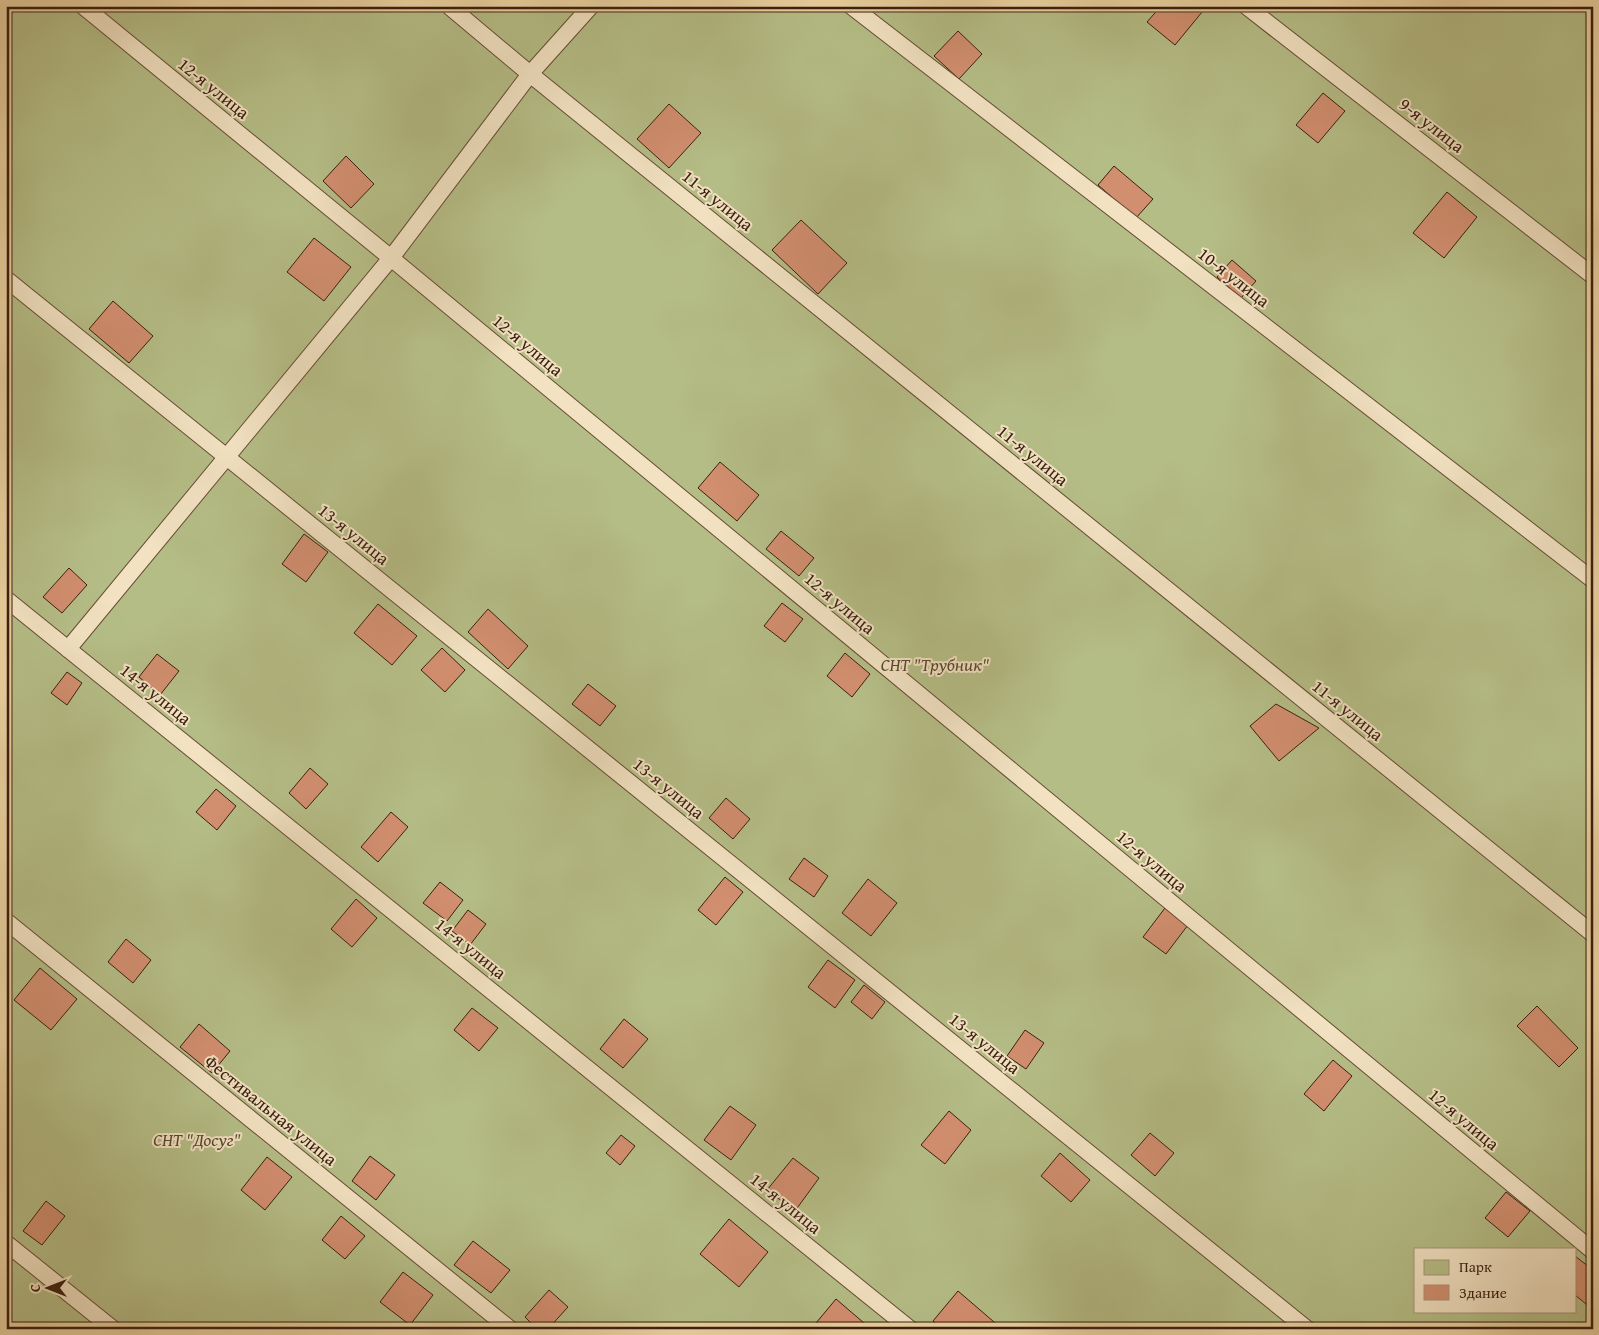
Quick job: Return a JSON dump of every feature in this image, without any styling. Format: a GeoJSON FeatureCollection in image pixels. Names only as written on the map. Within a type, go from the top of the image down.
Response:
{"type":"FeatureCollection","features":[{"type":"Feature","properties":{"kind":"lane","name":"12-я улица"},"geometry":{"type":"LineString","coordinates":[[83,6],[391,258],[1593,1251]]}},
{"type":"Feature","properties":{"kind":"lane","name":"11-я улица"},"geometry":{"type":"LineString","coordinates":[[449,6],[530,74],[1593,934]]}},
{"type":"Feature","properties":{"kind":"lane"},"geometry":{"type":"LineString","coordinates":[[68,648],[391,258],[530,74],[591,6]]}},
{"type":"Feature","properties":{"kind":"lane","name":"10-я улица"},"geometry":{"type":"LineString","coordinates":[[851,6],[1593,580]]}},
{"type":"Feature","properties":{"kind":"lane","name":"9-я улица"},"geometry":{"type":"LineString","coordinates":[[1246,6],[1593,276]]}},
{"type":"Feature","properties":{"kind":"lane","name":"13-я улица"},"geometry":{"type":"LineString","coordinates":[[6,279],[1307,1329]]}},
{"type":"Feature","properties":{"kind":"lane","name":"14-я улица"},"geometry":{"type":"LineString","coordinates":[[6,600],[68,648],[910,1329]]}},
{"type":"Feature","properties":{"kind":"lane","name":"Фестивальная улица"},"geometry":{"type":"LineString","coordinates":[[6,921],[510,1329]]}},
{"type":"Feature","properties":{"kind":"lane"},"geometry":{"type":"LineString","coordinates":[[6,1243],[113,1329]]}},
{"type":"Feature","properties":{"kind":"green space","name":"СНТ \"Трубник\""},"geometry":{"type":"Polygon","coordinates":[[[6,6],[1593,6],[1593,1329],[6,1329],[6,6]]]}},
{"type":"Feature","properties":{"kind":"building"},"geometry":{"type":"Polygon","coordinates":[[[1161,6],[1207,6],[1175,45],[1147,22],[1161,6]]]}},
{"type":"Feature","properties":{"kind":"building"},"geometry":{"type":"Polygon","coordinates":[[[958,31],[982,54],[959,79],[934,56],[958,31]]]}},
{"type":"Feature","properties":{"kind":"building"},"geometry":{"type":"Polygon","coordinates":[[[1323,93],[1345,111],[1318,143],[1296,125],[1323,93]]]}},
{"type":"Feature","properties":{"kind":"building"},"geometry":{"type":"Polygon","coordinates":[[[669,104],[701,133],[669,168],[637,139],[669,104]]]}},
{"type":"Feature","properties":{"kind":"building"},"geometry":{"type":"Polygon","coordinates":[[[346,156],[374,184],[351,208],[323,181],[346,156]]]}},
{"type":"Feature","properties":{"kind":"building"},"geometry":{"type":"Polygon","coordinates":[[[1114,166],[1153,199],[1136,218],[1098,185],[1114,166]]]}},
{"type":"Feature","properties":{"kind":"building"},"geometry":{"type":"Polygon","coordinates":[[[1447,192],[1477,217],[1444,258],[1413,233],[1447,192]]]}},
{"type":"Feature","properties":{"kind":"building"},"geometry":{"type":"Polygon","coordinates":[[[801,220],[847,263],[818,294],[772,250],[801,220]]]}},
{"type":"Feature","properties":{"kind":"building"},"geometry":{"type":"Polygon","coordinates":[[[314,238],[351,267],[324,301],[287,272],[314,238]]]}},
{"type":"Feature","properties":{"kind":"building"},"geometry":{"type":"Polygon","coordinates":[[[1232,260],[1256,281],[1241,298],[1217,277],[1232,260]]]}},
{"type":"Feature","properties":{"kind":"building"},"geometry":{"type":"Polygon","coordinates":[[[113,301],[153,336],[129,363],[89,329],[113,301]]]}},
{"type":"Feature","properties":{"kind":"building"},"geometry":{"type":"Polygon","coordinates":[[[720,462],[759,495],[737,521],[698,488],[720,462]]]}},
{"type":"Feature","properties":{"kind":"building"},"geometry":{"type":"Polygon","coordinates":[[[781,531],[814,558],[799,576],[766,549],[781,531]]]}},
{"type":"Feature","properties":{"kind":"building"},"geometry":{"type":"Polygon","coordinates":[[[304,534],[328,552],[306,582],[282,564],[304,534]]]}},
{"type":"Feature","properties":{"kind":"building"},"geometry":{"type":"Polygon","coordinates":[[[69,568],[87,585],[62,613],[43,597],[69,568]]]}},
{"type":"Feature","properties":{"kind":"building"},"geometry":{"type":"Polygon","coordinates":[[[782,603],[803,619],[785,642],[764,626],[782,603]]]}},
{"type":"Feature","properties":{"kind":"building"},"geometry":{"type":"Polygon","coordinates":[[[378,604],[417,636],[392,665],[354,633],[378,604]]]}},
{"type":"Feature","properties":{"kind":"building"},"geometry":{"type":"Polygon","coordinates":[[[488,609],[528,646],[508,669],[468,632],[488,609]]]}},
{"type":"Feature","properties":{"kind":"building"},"geometry":{"type":"Polygon","coordinates":[[[442,648],[465,670],[445,692],[421,670],[442,648]]]}},
{"type":"Feature","properties":{"kind":"building"},"geometry":{"type":"Polygon","coordinates":[[[845,653],[870,674],[852,697],[827,676],[845,653]]]}},
{"type":"Feature","properties":{"kind":"building"},"geometry":{"type":"Polygon","coordinates":[[[157,654],[179,671],[160,695],[139,677],[157,654]]]}},
{"type":"Feature","properties":{"kind":"building"},"geometry":{"type":"Polygon","coordinates":[[[67,672],[82,683],[67,705],[51,693],[67,672]]]}},
{"type":"Feature","properties":{"kind":"building"},"geometry":{"type":"Polygon","coordinates":[[[588,684],[616,706],[600,726],[572,704],[588,684]]]}},
{"type":"Feature","properties":{"kind":"building"},"geometry":{"type":"Polygon","coordinates":[[[1276,704],[1319,728],[1279,761],[1250,726],[1276,704]]]}},
{"type":"Feature","properties":{"kind":"building"},"geometry":{"type":"Polygon","coordinates":[[[310,768],[328,784],[306,809],[289,793],[310,768]]]}},
{"type":"Feature","properties":{"kind":"building"},"geometry":{"type":"Polygon","coordinates":[[[216,789],[236,806],[217,830],[196,812],[216,789]]]}},
{"type":"Feature","properties":{"kind":"building"},"geometry":{"type":"Polygon","coordinates":[[[726,798],[750,819],[733,839],[709,818],[726,798]]]}},
{"type":"Feature","properties":{"kind":"building"},"geometry":{"type":"Polygon","coordinates":[[[391,812],[408,827],[378,862],[361,847],[391,812]]]}},
{"type":"Feature","properties":{"kind":"building"},"geometry":{"type":"Polygon","coordinates":[[[804,858],[828,876],[814,897],[789,879],[804,858]]]}},
{"type":"Feature","properties":{"kind":"building"},"geometry":{"type":"Polygon","coordinates":[[[725,877],[743,892],[716,925],[698,910],[725,877]]]}},
{"type":"Feature","properties":{"kind":"building"},"geometry":{"type":"Polygon","coordinates":[[[868,879],[897,903],[871,936],[842,913],[868,879]]]}},
{"type":"Feature","properties":{"kind":"building"},"geometry":{"type":"Polygon","coordinates":[[[440,882],[463,900],[447,921],[423,903],[440,882]]]}},
{"type":"Feature","properties":{"kind":"building"},"geometry":{"type":"Polygon","coordinates":[[[356,899],[377,918],[352,947],[331,929],[356,899]]]}},
{"type":"Feature","properties":{"kind":"building"},"geometry":{"type":"Polygon","coordinates":[[[1165,908],[1188,925],[1166,954],[1143,937],[1165,908]]]}},
{"type":"Feature","properties":{"kind":"building"},"geometry":{"type":"Polygon","coordinates":[[[468,910],[486,924],[470,945],[452,931],[468,910]]]}},
{"type":"Feature","properties":{"kind":"building"},"geometry":{"type":"Polygon","coordinates":[[[126,939],[151,960],[133,983],[108,962],[126,939]]]}},
{"type":"Feature","properties":{"kind":"building"},"geometry":{"type":"Polygon","coordinates":[[[828,960],[855,980],[835,1008],[808,987],[828,960]]]}},
{"type":"Feature","properties":{"kind":"building"},"geometry":{"type":"Polygon","coordinates":[[[40,968],[77,999],[51,1030],[14,1000],[40,968]]]}},
{"type":"Feature","properties":{"kind":"building"},"geometry":{"type":"Polygon","coordinates":[[[864,985],[885,1002],[872,1019],[851,1002],[864,985]]]}},
{"type":"Feature","properties":{"kind":"building"},"geometry":{"type":"Polygon","coordinates":[[[1537,1006],[1578,1048],[1559,1067],[1517,1026],[1537,1006]]]}},
{"type":"Feature","properties":{"kind":"building"},"geometry":{"type":"Polygon","coordinates":[[[472,1008],[498,1028],[479,1051],[454,1030],[472,1008]]]}},
{"type":"Feature","properties":{"kind":"building"},"geometry":{"type":"Polygon","coordinates":[[[624,1019],[648,1039],[623,1068],[600,1049],[624,1019]]]}},
{"type":"Feature","properties":{"kind":"building"},"geometry":{"type":"Polygon","coordinates":[[[199,1024],[230,1051],[212,1073],[180,1047],[199,1024]]]}},
{"type":"Feature","properties":{"kind":"building"},"geometry":{"type":"Polygon","coordinates":[[[1025,1030],[1044,1043],[1026,1069],[1007,1056],[1025,1030]]]}},
{"type":"Feature","properties":{"kind":"building"},"geometry":{"type":"Polygon","coordinates":[[[1333,1060],[1352,1076],[1324,1111],[1304,1094],[1333,1060]]]}},
{"type":"Feature","properties":{"kind":"building"},"geometry":{"type":"Polygon","coordinates":[[[730,1106],[756,1125],[731,1160],[704,1140],[730,1106]]]}},
{"type":"Feature","properties":{"kind":"building"},"geometry":{"type":"Polygon","coordinates":[[[949,1111],[971,1130],[945,1164],[921,1145],[949,1111]]]}},
{"type":"Feature","properties":{"kind":"building"},"geometry":{"type":"Polygon","coordinates":[[[1150,1133],[1174,1153],[1155,1176],[1131,1155],[1150,1133]]]}},
{"type":"Feature","properties":{"kind":"building"},"geometry":{"type":"Polygon","coordinates":[[[621,1135],[635,1146],[620,1165],[606,1153],[621,1135]]]}},
{"type":"Feature","properties":{"kind":"building"},"geometry":{"type":"Polygon","coordinates":[[[1060,1153],[1090,1180],[1071,1202],[1041,1176],[1060,1153]]]}},
{"type":"Feature","properties":{"kind":"building"},"geometry":{"type":"Polygon","coordinates":[[[370,1156],[395,1175],[376,1200],[352,1181],[370,1156]]]}},
{"type":"Feature","properties":{"kind":"building"},"geometry":{"type":"Polygon","coordinates":[[[267,1157],[292,1177],[265,1210],[241,1190],[267,1157]]]}},
{"type":"Feature","properties":{"kind":"building"},"geometry":{"type":"Polygon","coordinates":[[[793,1158],[819,1178],[795,1211],[767,1190],[793,1158]]]}},
{"type":"Feature","properties":{"kind":"building"},"geometry":{"type":"Polygon","coordinates":[[[1506,1192],[1530,1211],[1508,1237],[1485,1218],[1506,1192]]]}},
{"type":"Feature","properties":{"kind":"building"},"geometry":{"type":"Polygon","coordinates":[[[46,1201],[65,1216],[42,1245],[23,1231],[46,1201]]]}},
{"type":"Feature","properties":{"kind":"building"},"geometry":{"type":"Polygon","coordinates":[[[341,1216],[365,1236],[345,1259],[322,1240],[341,1216]]]}},
{"type":"Feature","properties":{"kind":"building"},"geometry":{"type":"Polygon","coordinates":[[[729,1219],[768,1252],[739,1287],[700,1254],[729,1219]]]}},
{"type":"Feature","properties":{"kind":"building"},"geometry":{"type":"Polygon","coordinates":[[[473,1241],[510,1270],[491,1293],[454,1265],[473,1241]]]}},
{"type":"Feature","properties":{"kind":"building"},"geometry":{"type":"Polygon","coordinates":[[[1576,1257],[1593,1270],[1593,1305],[1591,1308],[1576,1296],[1576,1257]]]}},
{"type":"Feature","properties":{"kind":"building"},"geometry":{"type":"Polygon","coordinates":[[[403,1272],[433,1295],[410,1325],[380,1302],[403,1272]]]}},
{"type":"Feature","properties":{"kind":"building"},"geometry":{"type":"Polygon","coordinates":[[[549,1290],[568,1307],[548,1329],[537,1329],[525,1317],[549,1290]]]}},
{"type":"Feature","properties":{"kind":"building"},"geometry":{"type":"Polygon","coordinates":[[[958,1291],[1001,1328],[941,1329],[933,1321],[958,1291]]]}},
{"type":"Feature","properties":{"kind":"building"},"geometry":{"type":"Polygon","coordinates":[[[836,1299],[871,1329],[811,1329],[836,1299]]]}},
{"type":"Feature","properties":{"kind":"park label","name":"СНТ \"Досуг\""},"geometry":{"type":"Point","coordinates":[197,1139]}}]}
